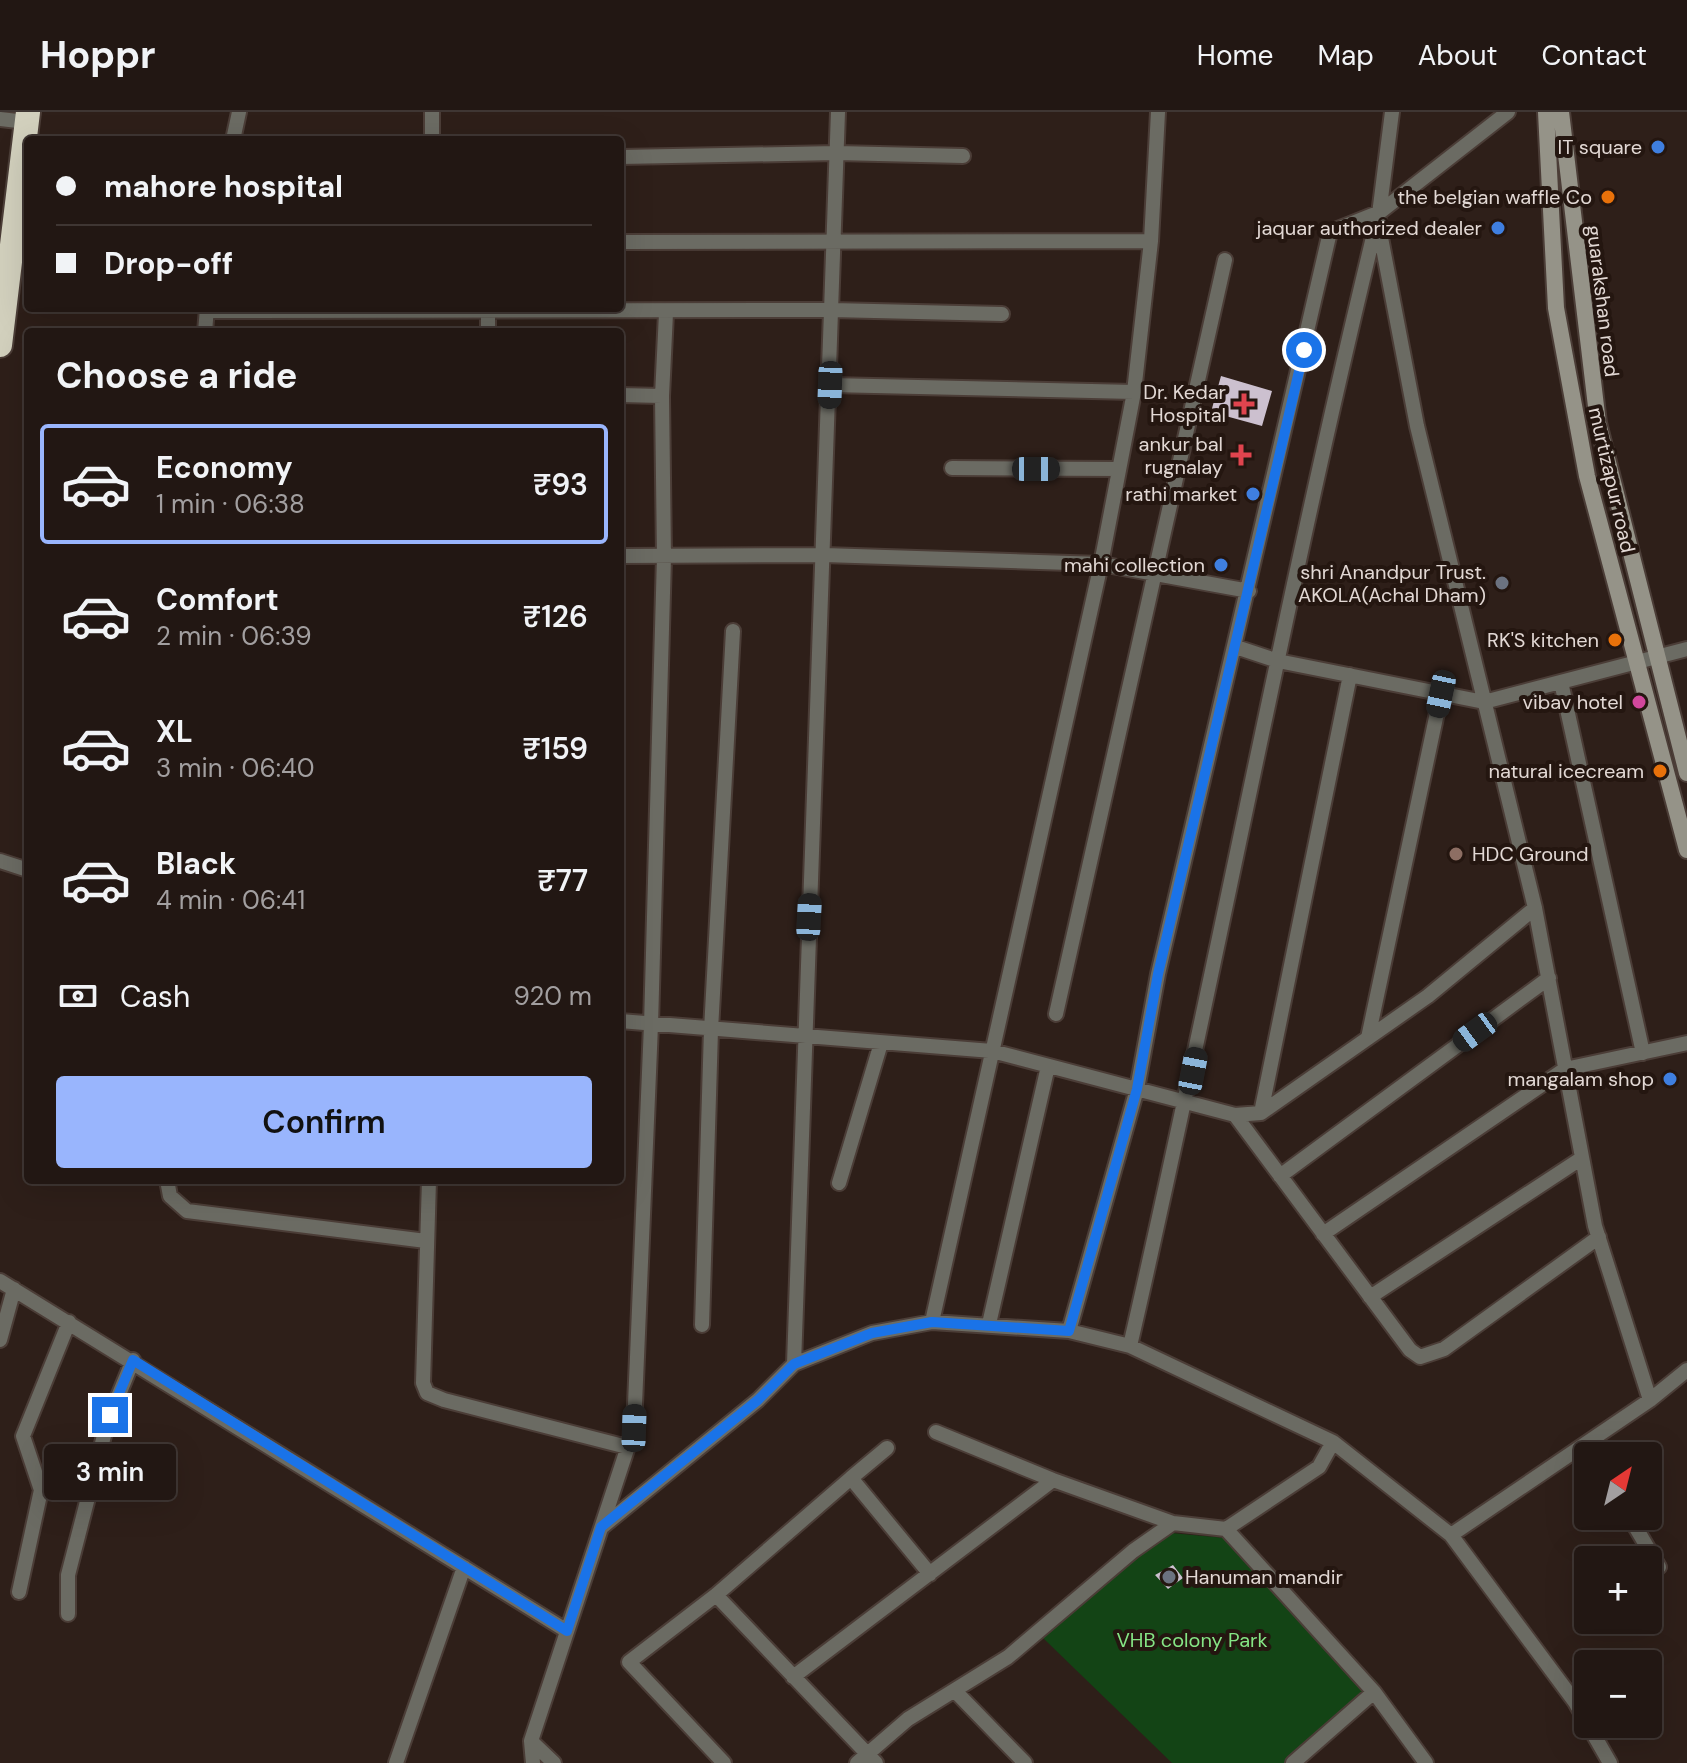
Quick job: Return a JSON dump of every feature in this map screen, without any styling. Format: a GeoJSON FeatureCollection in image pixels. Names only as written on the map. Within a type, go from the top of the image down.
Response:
{"type":"FeatureCollection","features":[{"type":"Feature","properties":{"kind":"highway"},"geometry":{"type":"LineString","coordinates":[[0,345],[24,142]]}},
{"type":"Feature","properties":{"kind":"street"},"geometry":{"type":"LineString","coordinates":[[234,136],[239,112]]}},
{"type":"Feature","properties":{"kind":"street"},"geometry":{"type":"LineString","coordinates":[[432,112],[432,136]]}},
{"type":"Feature","properties":{"kind":"street"},"geometry":{"type":"LineString","coordinates":[[794,1364],[838,112]]}},
{"type":"Feature","properties":{"kind":"street"},"geometry":{"type":"LineString","coordinates":[[932,1322],[1101,564],[1134,392],[1151,241],[1158,112]]}},
{"type":"Feature","properties":{"kind":"street"},"geometry":{"type":"LineString","coordinates":[[1392,112],[1378,222],[1417,426],[1535,908],[1599,1237],[1650,1400]]}},
{"type":"Feature","properties":{"kind":"street"},"geometry":{"type":"LineString","coordinates":[[1069,1331],[1137,1089],[1158,974],[1330,232],[1380,212],[1508,112]]}},
{"type":"Feature","properties":{"kind":"street","name":"murtizapur road"},"geometry":{"type":"LineString","coordinates":[[1546,112],[1556,308],[1592,497],[1639,662],[1687,850]]}},
{"type":"Feature","properties":{"kind":"street","name":"guarakshan road"},"geometry":{"type":"LineString","coordinates":[[1561,112],[1598,423],[1687,773]]}},
{"type":"Feature","properties":{"kind":"street"},"geometry":{"type":"LineString","coordinates":[[0,119],[27,117]]}},
{"type":"Feature","properties":{"kind":"street"},"geometry":{"type":"LineString","coordinates":[[624,157],[837,153],[963,156]]}},
{"type":"Feature","properties":{"kind":"street"},"geometry":{"type":"LineString","coordinates":[[1130,1346],[1186,1102],[1323,447],[1380,212]]}},
{"type":"Feature","properties":{"kind":"street"},"geometry":{"type":"LineString","coordinates":[[624,242],[1151,241]]}},
{"type":"Feature","properties":{"kind":"street"},"geometry":{"type":"LineString","coordinates":[[1056,1014],[1225,260]]}},
{"type":"Feature","properties":{"kind":"street"},"geometry":{"type":"LineString","coordinates":[[468,312],[832,310],[1002,314]]}},
{"type":"Feature","properties":{"kind":"street"},"geometry":{"type":"LineString","coordinates":[[488,313],[488,328]]}},
{"type":"Feature","properties":{"kind":"street"},"geometry":{"type":"LineString","coordinates":[[533,1763],[531,1741],[634,1428],[651,1025],[664,557],[662,396],[666,313]]}},
{"type":"Feature","properties":{"kind":"street"},"geometry":{"type":"LineString","coordinates":[[830,385],[1134,392]]}},
{"type":"Feature","properties":{"kind":"street"},"geometry":{"type":"LineString","coordinates":[[624,395],[662,396]]}},
{"type":"Feature","properties":{"kind":"street"},"geometry":{"type":"LineString","coordinates":[[952,468],[1119,469]]}},
{"type":"Feature","properties":{"kind":"street"},"geometry":{"type":"LineString","coordinates":[[624,556],[824,555],[1101,564],[1249,591]]}},
{"type":"Feature","properties":{"kind":"street"},"geometry":{"type":"LineString","coordinates":[[702,1325],[711,1030],[733,631]]}},
{"type":"Feature","properties":{"kind":"street"},"geometry":{"type":"LineString","coordinates":[[1236,647],[1278,661],[1484,702],[1687,649]]}},
{"type":"Feature","properties":{"kind":"street"},"geometry":{"type":"LineString","coordinates":[[1261,1113],[1350,675]]}},
{"type":"Feature","properties":{"kind":"street"},"geometry":{"type":"LineString","coordinates":[[1561,682],[1643,1053]]}},
{"type":"Feature","properties":{"kind":"street"},"geometry":{"type":"LineString","coordinates":[[1368,1038],[1441,694]]}},
{"type":"Feature","properties":{"kind":"street"},"geometry":{"type":"LineString","coordinates":[[0,861],[24,869]]}},
{"type":"Feature","properties":{"kind":"street"},"geometry":{"type":"LineString","coordinates":[[624,1022],[992,1051],[1235,1115],[1261,1113],[1428,996],[1535,908]]}},
{"type":"Feature","properties":{"kind":"street"},"geometry":{"type":"LineString","coordinates":[[1280,1176],[1549,978]]}},
{"type":"Feature","properties":{"kind":"street"},"geometry":{"type":"LineString","coordinates":[[839,1183],[881,1043]]}},
{"type":"Feature","properties":{"kind":"street"},"geometry":{"type":"LineString","coordinates":[[1323,1234],[1565,1069],[1687,1043]]}},
{"type":"Feature","properties":{"kind":"street"},"geometry":{"type":"LineString","coordinates":[[989,1324],[1048,1066]]}},
{"type":"Feature","properties":{"kind":"street"},"geometry":{"type":"LineString","coordinates":[[1235,1115],[1410,1350],[1420,1357],[1430,1356],[1599,1237]]}},
{"type":"Feature","properties":{"kind":"street"},"geometry":{"type":"LineString","coordinates":[[1370,1297],[1582,1158]]}},
{"type":"Feature","properties":{"kind":"street"},"geometry":{"type":"LineString","coordinates":[[168,1184],[170,1196],[187,1211],[426,1241]]}},
{"type":"Feature","properties":{"kind":"street"},"geometry":{"type":"LineString","coordinates":[[429,1184],[423,1383],[427,1393],[627,1447]]}},
{"type":"Feature","properties":{"kind":"street"},"geometry":{"type":"LineString","coordinates":[[0,1281],[133,1360],[567,1631]]}},
{"type":"Feature","properties":{"kind":"street"},"geometry":{"type":"LineString","coordinates":[[0,1340],[14,1289]]}},
{"type":"Feature","properties":{"kind":"street"},"geometry":{"type":"LineString","coordinates":[[19,1592],[41,1490],[23,1436],[69,1322]]}},
{"type":"Feature","properties":{"kind":"street"},"geometry":{"type":"LineString","coordinates":[[601,1527],[758,1400],[794,1364],[872,1333],[932,1322],[1069,1331],[1130,1346],[1333,1442],[1451,1535],[1575,1702],[1610,1763]]}},
{"type":"Feature","properties":{"kind":"street"},"geometry":{"type":"LineString","coordinates":[[68,1614],[68,1575],[107,1424],[133,1360]]}},
{"type":"Feature","properties":{"kind":"street"},"geometry":{"type":"LineString","coordinates":[[1600,1442],[1687,1370]]}},
{"type":"Feature","properties":{"kind":"street"},"geometry":{"type":"LineString","coordinates":[[936,1432],[1053,1480],[1173,1523],[1226,1529],[1319,1467],[1333,1442]]}},
{"type":"Feature","properties":{"kind":"street"},"geometry":{"type":"LineString","coordinates":[[724,1763],[629,1662],[716,1595],[887,1448]]}},
{"type":"Feature","properties":{"kind":"street"},"geometry":{"type":"LineString","coordinates":[[1451,1535],[1574,1460]]}},
{"type":"Feature","properties":{"kind":"street"},"geometry":{"type":"LineString","coordinates":[[851,1478],[930,1574]]}},
{"type":"Feature","properties":{"kind":"street"},"geometry":{"type":"LineString","coordinates":[[793,1677],[1053,1480]]}},
{"type":"Feature","properties":{"kind":"street"},"geometry":{"type":"LineString","coordinates":[[716,1595],[867,1760],[908,1719],[1008,1657],[1133,1551],[1173,1523]]}},
{"type":"Feature","properties":{"kind":"street"},"geometry":{"type":"LineString","coordinates":[[1226,1529],[1374,1692],[1426,1763]]}},
{"type":"Feature","properties":{"kind":"street"},"geometry":{"type":"LineString","coordinates":[[396,1763],[464,1567]]}},
{"type":"Feature","properties":{"kind":"street"},"geometry":{"type":"LineString","coordinates":[[956,1692],[1025,1763]]}},
{"type":"Feature","properties":{"kind":"street"},"geometry":{"type":"LineString","coordinates":[[1293,1763],[1374,1692]]}},
{"type":"Feature","properties":{"kind":"street"},"geometry":{"type":"LineString","coordinates":[[531,1741],[554,1763]]}},
{"type":"Feature","properties":{"kind":"green space","name":"VHB colony Park"},"geometry":{"type":"Polygon","coordinates":[[[1160,1532],[1236,1539],[1378,1683],[1289,1763],[1172,1763],[1043,1638],[1045,1626],[1160,1532]]]}},
{"type":"Feature","properties":{"kind":"building"},"geometry":{"type":"Polygon","coordinates":[[[1221,376],[1272,391],[1262,426],[1211,412],[1221,376]]]}},
{"type":"Feature","properties":{"kind":"building","name":"Hanuman mandir"},"geometry":{"type":"Polygon","coordinates":[[[1173,1565],[1183,1578],[1168,1589],[1155,1575],[1173,1565]]]}},
{"type":"Feature","properties":{"kind":"place","name":"IT square"},"geometry":{"type":"Point","coordinates":[1658,147]}},
{"type":"Feature","properties":{"kind":"place","name":"the belgian waffle Co"},"geometry":{"type":"Point","coordinates":[1608,197]}},
{"type":"Feature","properties":{"kind":"place","name":"jaquar authorized dealer"},"geometry":{"type":"Point","coordinates":[1498,228]}},
{"type":"Feature","properties":{"kind":"place","name":"Dr. Kedar Hospital"},"geometry":{"type":"Point","coordinates":[1244,404]}},
{"type":"Feature","properties":{"kind":"place","name":"ankur bal rugnalay"},"geometry":{"type":"Point","coordinates":[1241,455]}},
{"type":"Feature","properties":{"kind":"place","name":"rathi market"},"geometry":{"type":"Point","coordinates":[1253,494]}},
{"type":"Feature","properties":{"kind":"place","name":"mahi collection"},"geometry":{"type":"Point","coordinates":[1221,565]}},
{"type":"Feature","properties":{"kind":"place","name":"shri Anandpur Trust. AKOLA(Achal Dham)"},"geometry":{"type":"Point","coordinates":[1502,583]}},
{"type":"Feature","properties":{"kind":"place","name":"RK'S kitchen"},"geometry":{"type":"Point","coordinates":[1615,640]}},
{"type":"Feature","properties":{"kind":"place","name":"vibav hotel"},"geometry":{"type":"Point","coordinates":[1639,702]}},
{"type":"Feature","properties":{"kind":"place","name":"natural icecream"},"geometry":{"type":"Point","coordinates":[1660,771]}},
{"type":"Feature","properties":{"kind":"place","name":"HDC Ground"},"geometry":{"type":"Point","coordinates":[1456,854]}},
{"type":"Feature","properties":{"kind":"place","name":"mangalam shop"},"geometry":{"type":"Point","coordinates":[1670,1079]}},
{"type":"Feature","properties":{"kind":"place","name":"Hanuman mandir"},"geometry":{"type":"Point","coordinates":[1169,1577]}},
{"type":"Feature","properties":{"kind":"route"},"geometry":{"type":"LineString","coordinates":[[110,1415],[133,1360],[567,1631],[601,1527],[758,1400],[794,1364],[872,1333],[932,1322],[1069,1331],[1137,1089],[1158,974],[1304,350]]}}]}
